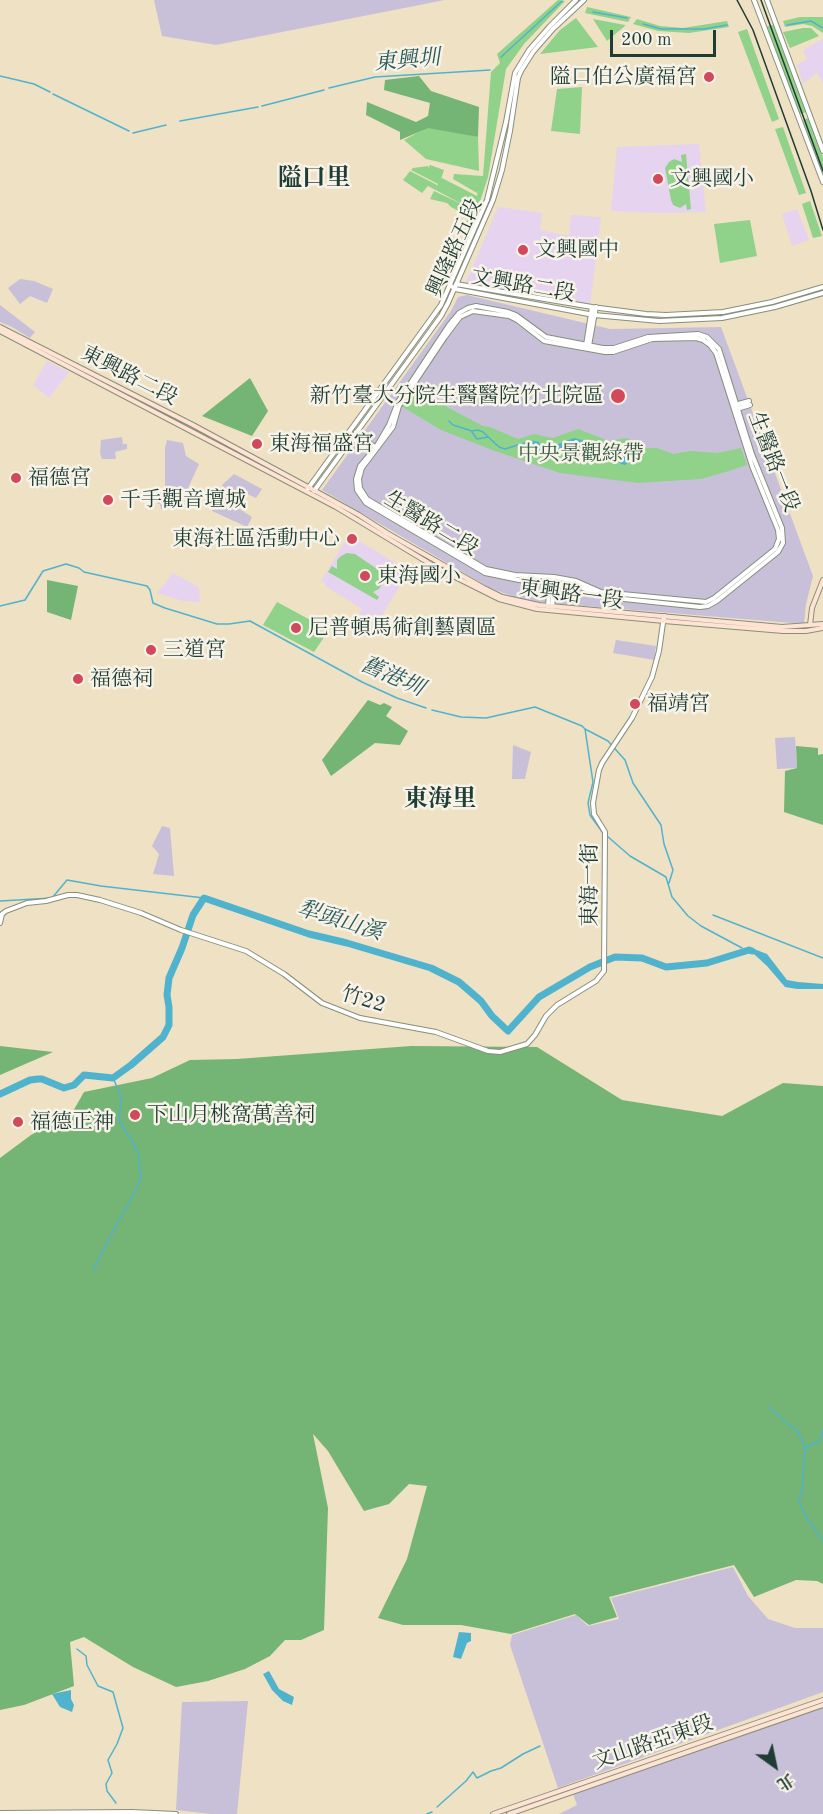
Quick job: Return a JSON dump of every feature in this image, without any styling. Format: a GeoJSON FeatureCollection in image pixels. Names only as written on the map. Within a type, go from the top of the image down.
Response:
{"type":"FeatureCollection","features":[{"type":"Feature","properties":{"kind":"main road","name":"東興路二段"},"geometry":{"type":"LineString","coordinates":[[0,329],[193,425],[244,456]]}},
{"type":"Feature","properties":{"kind":"main road","name":"東興路一段"},"geometry":{"type":"LineString","coordinates":[[244,456],[313,492],[437,568],[499,599],[523,606],[664,618],[782,627],[823,626]]}},
{"type":"Feature","properties":{"kind":"main road"},"geometry":{"type":"LineString","coordinates":[[811,628],[812,608],[823,580]]}},
{"type":"Feature","properties":{"kind":"main road","name":"文山路亞東段"},"geometry":{"type":"LineString","coordinates":[[509,1814],[823,1700]]}},
{"type":"Feature","properties":{"kind":"main road","name":"文山路亞東段"},"geometry":{"type":"LineString","coordinates":[[493,1814],[823,1705]]}},
{"type":"Feature","properties":{"kind":"street","name":"興隆路五段"},"geometry":{"type":"LineString","coordinates":[[307,489],[441,305],[487,200],[515,73],[529,50],[576,0]]}},
{"type":"Feature","properties":{"kind":"street","name":"興隆路五段"},"geometry":{"type":"LineString","coordinates":[[313,492],[441,316],[458,284],[493,200],[502,170],[521,71],[533,52],[553,29],[584,0]]}},
{"type":"Feature","properties":{"kind":"street"},"geometry":{"type":"LineString","coordinates":[[754,0],[823,182]]}},
{"type":"Feature","properties":{"kind":"street"},"geometry":{"type":"LineString","coordinates":[[767,0],[823,152]]}},
{"type":"Feature","properties":{"kind":"street","name":"文興路二段"},"geometry":{"type":"LineString","coordinates":[[450,285],[458,284],[646,314],[723,312],[772,302],[823,287]]}},
{"type":"Feature","properties":{"kind":"street","name":"文興路二段"},"geometry":{"type":"LineString","coordinates":[[450,285],[455,289],[593,314],[659,321],[718,319],[775,307],[823,293]]}},
{"type":"Feature","properties":{"kind":"street"},"geometry":{"type":"LineString","coordinates":[[587,347],[594,307]]}},
{"type":"Feature","properties":{"kind":"street","name":"生醫路二段"},"geometry":{"type":"LineString","coordinates":[[553,580],[519,580],[485,573],[366,503],[357,490],[356,479],[360,466],[393,427],[399,406],[445,337],[460,317],[466,313],[481,311],[509,316],[518,320],[544,341],[587,347]]}},
{"type":"Feature","properties":{"kind":"street","name":"生醫路一段"},"geometry":{"type":"LineString","coordinates":[[553,580],[576,581],[601,592],[706,602],[775,549],[779,539],[778,530],[716,353],[710,345],[696,338],[652,339],[614,352],[587,347]]}},
{"type":"Feature","properties":{"kind":"street"},"geometry":{"type":"LineString","coordinates":[[734,408],[749,403]]}},
{"type":"Feature","properties":{"kind":"street"},"geometry":{"type":"LineString","coordinates":[[356,432],[374,450]]}},
{"type":"Feature","properties":{"kind":"street"},"geometry":{"type":"LineString","coordinates":[[352,438],[374,450]]}},
{"type":"Feature","properties":{"kind":"street"},"geometry":{"type":"LineString","coordinates":[[550,607],[553,580]]}},
{"type":"Feature","properties":{"kind":"street","name":"東海一街"},"geometry":{"type":"LineString","coordinates":[[604,971],[605,835],[592,809],[599,770],[638,708],[652,678],[664,618]]}},
{"type":"Feature","properties":{"kind":"street","name":"竹22"},"geometry":{"type":"LineString","coordinates":[[0,923],[2,914],[6,911],[27,903],[77,895],[132,910],[181,930],[246,951],[284,974],[322,1003],[360,1018],[436,1032],[488,1051],[500,1052],[527,1044],[546,1016],[557,1005],[596,981],[604,971]]}},
{"type":"Feature","properties":{"kind":"street"},"geometry":{"type":"LineString","coordinates":[[0,1813],[176,1814]]}},
{"type":"Feature","properties":{"kind":"shaded area"},"geometry":{"type":"Polygon","coordinates":[[[154,0],[445,0],[216,45],[162,36],[154,0]]]}},
{"type":"Feature","properties":{"kind":"shaded area"},"geometry":{"type":"Polygon","coordinates":[[[823,39],[823,83],[817,73],[803,84],[797,65],[807,59],[803,50],[823,39]]]}},
{"type":"Feature","properties":{"kind":"shaded area","name":"文興國小"},"geometry":{"type":"Polygon","coordinates":[[[699,144],[706,212],[611,211],[617,147],[699,144]]]}},
{"type":"Feature","properties":{"kind":"shaded area","name":"文興國中"},"geometry":{"type":"Polygon","coordinates":[[[498,207],[542,213],[540,230],[569,236],[571,215],[601,217],[590,306],[465,284],[498,207]]]}},
{"type":"Feature","properties":{"kind":"shaded area"},"geometry":{"type":"Polygon","coordinates":[[[797,209],[809,240],[792,246],[782,214],[797,209]]]}},
{"type":"Feature","properties":{"kind":"shaded area"},"geometry":{"type":"Polygon","coordinates":[[[20,279],[34,281],[53,289],[47,303],[30,296],[20,304],[8,288],[20,279]]]}},
{"type":"Feature","properties":{"kind":"shaded area"},"geometry":{"type":"Polygon","coordinates":[[[467,295],[610,329],[721,327],[813,576],[804,624],[525,601],[490,588],[322,490],[451,311],[458,297],[467,295]]]}},
{"type":"Feature","properties":{"kind":"shaded area"},"geometry":{"type":"Polygon","coordinates":[[[0,305],[35,332],[30,338],[0,322],[0,305]]]}},
{"type":"Feature","properties":{"kind":"shaded area"},"geometry":{"type":"Polygon","coordinates":[[[47,361],[69,372],[49,398],[33,385],[47,361]]]}},
{"type":"Feature","properties":{"kind":"shaded area"},"geometry":{"type":"Polygon","coordinates":[[[122,437],[123,444],[127,444],[127,449],[115,452],[116,459],[102,459],[101,440],[122,437]]]}},
{"type":"Feature","properties":{"kind":"shaded area"},"geometry":{"type":"Polygon","coordinates":[[[167,440],[183,443],[186,456],[199,464],[180,506],[161,509],[154,490],[165,489],[167,440]]]}},
{"type":"Feature","properties":{"kind":"shaded area"},"geometry":{"type":"Polygon","coordinates":[[[234,474],[262,489],[256,498],[245,493],[238,508],[252,517],[247,527],[212,511],[223,484],[234,474]]]}},
{"type":"Feature","properties":{"kind":"shaded area","name":"東海國小"},"geometry":{"type":"Polygon","coordinates":[[[349,535],[409,571],[376,625],[359,614],[362,609],[325,586],[325,583],[321,581],[349,535]]]}},
{"type":"Feature","properties":{"kind":"shaded area"},"geometry":{"type":"Polygon","coordinates":[[[173,573],[199,587],[200,602],[183,601],[157,593],[173,573]]]}},
{"type":"Feature","properties":{"kind":"shaded area"},"geometry":{"type":"Polygon","coordinates":[[[616,640],[656,646],[654,660],[613,653],[616,640]]]}},
{"type":"Feature","properties":{"kind":"shaded area"},"geometry":{"type":"Polygon","coordinates":[[[795,737],[797,768],[777,769],[775,738],[795,737]]]}},
{"type":"Feature","properties":{"kind":"shaded area"},"geometry":{"type":"Polygon","coordinates":[[[513,745],[531,752],[525,779],[512,779],[513,745]]]}},
{"type":"Feature","properties":{"kind":"shaded area"},"geometry":{"type":"Polygon","coordinates":[[[162,826],[170,828],[174,876],[153,874],[159,854],[152,846],[162,826]]]}},
{"type":"Feature","properties":{"kind":"shaded area"},"geometry":{"type":"Polygon","coordinates":[[[733,1567],[748,1596],[768,1619],[795,1628],[823,1628],[823,1692],[558,1788],[510,1645],[512,1635],[576,1615],[588,1626],[619,1619],[611,1598],[733,1567]]]}},
{"type":"Feature","properties":{"kind":"shaded area"},"geometry":{"type":"Polygon","coordinates":[[[248,1701],[237,1814],[176,1810],[182,1702],[248,1701]]]}},
{"type":"Feature","properties":{"kind":"shaded area"},"geometry":{"type":"Polygon","coordinates":[[[823,1707],[823,1814],[559,1814],[577,1805],[573,1794],[823,1707]]]}},
{"type":"Feature","properties":{"kind":"green space"},"geometry":{"type":"Polygon","coordinates":[[[558,0],[565,1],[524,44],[506,69],[488,177],[472,225],[467,227],[466,223],[472,209],[468,216],[447,203],[430,199],[434,191],[466,206],[428,186],[422,193],[403,180],[410,171],[437,185],[436,188],[438,184],[411,170],[428,166],[428,168],[430,165],[444,170],[441,179],[477,196],[478,190],[477,193],[453,179],[454,174],[483,176],[491,72],[500,63],[497,54],[558,0]]]}},
{"type":"Feature","properties":{"kind":"green space"},"geometry":{"type":"Polygon","coordinates":[[[587,7],[631,17],[628,22],[585,13],[587,7]]]}},
{"type":"Feature","properties":{"kind":"green space"},"geometry":{"type":"Polygon","coordinates":[[[800,17],[823,17],[823,33],[812,26],[803,24],[785,27],[783,21],[800,17]]]}},
{"type":"Feature","properties":{"kind":"green space"},"geometry":{"type":"Polygon","coordinates":[[[576,18],[598,47],[540,54],[560,30],[576,18]]]}},
{"type":"Feature","properties":{"kind":"green space"},"geometry":{"type":"Polygon","coordinates":[[[593,19],[625,25],[626,25],[607,41],[593,19]]]}},
{"type":"Feature","properties":{"kind":"green space"},"geometry":{"type":"Polygon","coordinates":[[[637,19],[660,26],[683,28],[727,21],[729,27],[689,33],[658,31],[633,24],[637,19]]]}},
{"type":"Feature","properties":{"kind":"green space"},"geometry":{"type":"Polygon","coordinates":[[[775,24],[807,112],[800,114],[766,27],[775,24]]]}},
{"type":"Feature","properties":{"kind":"green space"},"geometry":{"type":"Polygon","coordinates":[[[811,28],[819,36],[790,48],[783,32],[811,28]]]}},
{"type":"Feature","properties":{"kind":"green space"},"geometry":{"type":"Polygon","coordinates":[[[747,29],[779,119],[772,122],[738,32],[747,29]]]}},
{"type":"Feature","properties":{"kind":"green space"},"geometry":{"type":"Polygon","coordinates":[[[419,76],[431,91],[479,107],[478,137],[428,128],[400,140],[400,132],[366,115],[367,102],[416,122],[428,116],[430,103],[384,90],[385,80],[419,76]]]}},
{"type":"Feature","properties":{"kind":"green space"},"geometry":{"type":"Polygon","coordinates":[[[582,87],[580,134],[551,131],[557,89],[582,87]]]}},
{"type":"Feature","properties":{"kind":"green space"},"geometry":{"type":"Polygon","coordinates":[[[808,118],[823,157],[823,179],[803,120],[808,118]]]}},
{"type":"Feature","properties":{"kind":"green space"},"geometry":{"type":"Polygon","coordinates":[[[430,126],[478,137],[479,171],[426,159],[404,140],[430,126]]]}},
{"type":"Feature","properties":{"kind":"green space"},"geometry":{"type":"Polygon","coordinates":[[[783,127],[806,193],[799,195],[775,129],[783,127]]]}},
{"type":"Feature","properties":{"kind":"green space"},"geometry":{"type":"Polygon","coordinates":[[[686,154],[691,209],[687,210],[686,204],[680,208],[673,205],[665,168],[674,159],[682,162],[681,155],[686,154]]]}},
{"type":"Feature","properties":{"kind":"green space"},"geometry":{"type":"Polygon","coordinates":[[[810,201],[822,236],[813,238],[802,204],[810,201]]]}},
{"type":"Feature","properties":{"kind":"green space"},"geometry":{"type":"Polygon","coordinates":[[[750,220],[757,256],[720,263],[714,224],[750,220]]]}},
{"type":"Feature","properties":{"kind":"green space"},"geometry":{"type":"Polygon","coordinates":[[[250,378],[268,411],[252,436],[202,416],[250,378]]]}},
{"type":"Feature","properties":{"kind":"green space","name":"中央景觀綠帶"},"geometry":{"type":"Polygon","coordinates":[[[417,385],[447,407],[483,426],[518,439],[534,434],[553,438],[578,429],[609,441],[626,438],[643,448],[657,448],[673,454],[691,451],[717,453],[741,448],[747,465],[701,479],[638,483],[560,473],[441,430],[401,406],[417,385]]]}},
{"type":"Feature","properties":{"kind":"green space"},"geometry":{"type":"Polygon","coordinates":[[[347,553],[355,554],[380,571],[382,584],[373,592],[379,597],[377,600],[328,572],[332,566],[337,569],[337,560],[347,553]]]}},
{"type":"Feature","properties":{"kind":"green space"},"geometry":{"type":"Polygon","coordinates":[[[47,580],[78,586],[71,620],[47,612],[47,580]]]}},
{"type":"Feature","properties":{"kind":"green space","name":"尼普頓馬術創藝園區"},"geometry":{"type":"Polygon","coordinates":[[[277,602],[329,630],[314,652],[263,625],[277,602]]]}},
{"type":"Feature","properties":{"kind":"green space"},"geometry":{"type":"Polygon","coordinates":[[[368,700],[392,707],[386,716],[408,731],[400,745],[375,743],[331,776],[322,760],[368,700]]]}},
{"type":"Feature","properties":{"kind":"green space"},"geometry":{"type":"Polygon","coordinates":[[[796,746],[818,748],[818,755],[823,754],[823,825],[784,812],[785,771],[797,768],[796,746]]]}},
{"type":"Feature","properties":{"kind":"green space"},"geometry":{"type":"Polygon","coordinates":[[[0,1046],[53,1052],[0,1075],[0,1046]]]}},
{"type":"Feature","properties":{"kind":"green space"},"geometry":{"type":"Polygon","coordinates":[[[411,1046],[537,1047],[622,1100],[722,1116],[783,1083],[823,1086],[823,1584],[817,1581],[796,1580],[754,1597],[734,1565],[609,1597],[617,1617],[589,1625],[575,1614],[511,1634],[461,1625],[403,1625],[378,1618],[407,1559],[427,1486],[409,1484],[389,1504],[364,1511],[328,1451],[313,1434],[328,1508],[324,1630],[301,1640],[285,1640],[270,1656],[245,1669],[208,1681],[176,1687],[133,1667],[84,1637],[70,1642],[74,1686],[24,1705],[0,1710],[0,1158],[31,1135],[72,1113],[84,1092],[152,1078],[190,1060],[237,1059],[411,1046]]]}},
{"type":"Feature","properties":{"kind":"water"},"geometry":{"type":"Polygon","coordinates":[[[574,438],[589,442],[595,449],[602,452],[616,447],[625,448],[634,455],[631,456],[632,460],[625,465],[618,461],[560,451],[531,450],[521,444],[530,440],[539,442],[541,448],[548,448],[574,438]]]}},
{"type":"Feature","properties":{"kind":"water"},"geometry":{"type":"Polygon","coordinates":[[[749,947],[767,954],[787,980],[823,984],[823,989],[785,987],[755,955],[742,951],[749,947]]]}},
{"type":"Feature","properties":{"kind":"water"},"geometry":{"type":"Polygon","coordinates":[[[459,1632],[471,1633],[471,1641],[467,1643],[461,1659],[453,1657],[459,1632]]]}},
{"type":"Feature","properties":{"kind":"water"},"geometry":{"type":"Polygon","coordinates":[[[269,1671],[279,1689],[294,1697],[292,1705],[283,1701],[272,1690],[263,1674],[269,1671]]]}},
{"type":"Feature","properties":{"kind":"water"},"geometry":{"type":"Polygon","coordinates":[[[71,1690],[74,1705],[72,1712],[60,1707],[52,1694],[71,1690]]]}},
{"type":"Feature","properties":{"kind":"waterway","name":"東興圳"},"geometry":{"type":"LineString","coordinates":[[501,57],[562,1]]}},
{"type":"Feature","properties":{"kind":"waterway","name":"東興圳"},"geometry":{"type":"LineString","coordinates":[[593,12],[627,18]]}},
{"type":"Feature","properties":{"kind":"waterway","name":"東興圳"},"geometry":{"type":"LineString","coordinates":[[787,25],[811,21],[823,28]]}},
{"type":"Feature","properties":{"kind":"waterway","name":"東興圳"},"geometry":{"type":"LineString","coordinates":[[643,24],[661,29],[704,29],[727,25]]}},
{"type":"Feature","properties":{"kind":"waterway","name":"東興圳"},"geometry":{"type":"LineString","coordinates":[[329,88],[375,77],[490,70]]}},
{"type":"Feature","properties":{"kind":"waterway","name":"東興圳"},"geometry":{"type":"LineString","coordinates":[[0,76],[34,84],[50,92]]}},
{"type":"Feature","properties":{"kind":"waterway","name":"東興圳"},"geometry":{"type":"LineString","coordinates":[[262,106],[324,90]]}},
{"type":"Feature","properties":{"kind":"waterway","name":"東興圳"},"geometry":{"type":"LineString","coordinates":[[53,94],[129,131]]}},
{"type":"Feature","properties":{"kind":"waterway","name":"東興圳"},"geometry":{"type":"LineString","coordinates":[[180,121],[258,107]]}},
{"type":"Feature","properties":{"kind":"waterway","name":"東興圳"},"geometry":{"type":"LineString","coordinates":[[133,133],[166,125]]}},
{"type":"Feature","properties":{"kind":"waterway"},"geometry":{"type":"LineString","coordinates":[[449,421],[453,425],[483,432],[499,447],[505,449],[521,444]]}},
{"type":"Feature","properties":{"kind":"waterway"},"geometry":{"type":"LineString","coordinates":[[472,432],[477,439],[488,437]]}},
{"type":"Feature","properties":{"kind":"waterway","name":"舊港圳"},"geometry":{"type":"LineString","coordinates":[[0,606],[25,600],[43,571],[66,564],[84,572],[147,586],[153,603],[165,608],[217,624],[250,621],[362,682],[426,708]]}},
{"type":"Feature","properties":{"kind":"waterway","name":"舊港圳"},"geometry":{"type":"LineString","coordinates":[[432,710],[461,717],[486,718],[535,707],[582,726],[585,729],[593,782],[588,803],[590,815],[603,833]]}},
{"type":"Feature","properties":{"kind":"waterway","name":"舊港圳"},"geometry":{"type":"LineString","coordinates":[[585,729],[608,741],[625,760],[633,783],[661,825],[664,844],[673,870],[669,883]]}},
{"type":"Feature","properties":{"kind":"waterway","name":"舊港圳"},"geometry":{"type":"LineString","coordinates":[[607,836],[630,856],[666,877],[672,897],[688,916],[701,926],[742,948]]}},
{"type":"Feature","properties":{"kind":"waterway"},"geometry":{"type":"LineString","coordinates":[[0,901],[52,898],[67,880],[204,898]]}},
{"type":"Feature","properties":{"kind":"waterway","name":"犁頭山溪"},"geometry":{"type":"LineString","coordinates":[[0,1094],[30,1080],[42,1079],[64,1088],[74,1085],[84,1075],[113,1078],[163,1037],[169,1025],[167,995],[169,978],[193,915],[204,898],[309,934],[431,968],[459,982],[481,1001],[492,1016],[508,1031],[539,997],[590,967],[615,957],[642,958],[666,967],[707,963],[752,951]]}},
{"type":"Feature","properties":{"kind":"waterway"},"geometry":{"type":"LineString","coordinates":[[713,915],[823,958]]}},
{"type":"Feature","properties":{"kind":"waterway"},"geometry":{"type":"LineString","coordinates":[[93,1271],[141,1177],[135,1146],[119,1120],[121,1096],[113,1078]]}},
{"type":"Feature","properties":{"kind":"waterway"},"geometry":{"type":"LineString","coordinates":[[769,1407],[797,1430],[805,1448],[799,1501],[805,1515],[823,1541]]}},
{"type":"Feature","properties":{"kind":"waterway"},"geometry":{"type":"LineString","coordinates":[[805,1448],[819,1441],[823,1431]]}},
{"type":"Feature","properties":{"kind":"waterway"},"geometry":{"type":"LineString","coordinates":[[77,1649],[86,1656],[87,1665],[98,1686],[113,1692],[123,1728],[108,1760],[112,1773],[106,1784],[107,1791],[116,1803]]}},
{"type":"Feature","properties":{"kind":"waterway"},"geometry":{"type":"LineString","coordinates":[[437,1807],[473,1772],[477,1778],[501,1768],[540,1746]]}},
{"type":"Feature","properties":{"kind":"waterway"},"geometry":{"type":"LineString","coordinates":[[427,1814],[432,1812]]}},
{"type":"Feature","properties":{"kind":"railway"},"geometry":{"type":"LineString","coordinates":[[737,0],[753,30],[823,230]]}},
{"type":"Feature","properties":{"kind":"railway"},"geometry":{"type":"LineString","coordinates":[[761,0],[823,171]]}},
{"type":"Feature","properties":{"kind":"place","name":"隘口伯公廣福宮"},"geometry":{"type":"Point","coordinates":[709,77]}},
{"type":"Feature","properties":{"kind":"place","name":"文興國小"},"geometry":{"type":"Point","coordinates":[658,179]}},
{"type":"Feature","properties":{"kind":"place","name":"文興國中"},"geometry":{"type":"Point","coordinates":[523,250]}},
{"type":"Feature","properties":{"kind":"place","name":"新竹臺大分院生醫醫院竹北院區"},"geometry":{"type":"Point","coordinates":[618,396]}},
{"type":"Feature","properties":{"kind":"place","name":"東海福盛宮"},"geometry":{"type":"Point","coordinates":[257,444]}},
{"type":"Feature","properties":{"kind":"place","name":"福德宮"},"geometry":{"type":"Point","coordinates":[16,478]}},
{"type":"Feature","properties":{"kind":"place","name":"千手觀音壇城"},"geometry":{"type":"Point","coordinates":[108,500]}},
{"type":"Feature","properties":{"kind":"place","name":"東海社區活動中心"},"geometry":{"type":"Point","coordinates":[352,539]}},
{"type":"Feature","properties":{"kind":"place","name":"東海國小"},"geometry":{"type":"Point","coordinates":[365,576]}},
{"type":"Feature","properties":{"kind":"place","name":"尼普頓馬術創藝園區"},"geometry":{"type":"Point","coordinates":[296,628]}},
{"type":"Feature","properties":{"kind":"place","name":"三道宮"},"geometry":{"type":"Point","coordinates":[151,650]}},
{"type":"Feature","properties":{"kind":"place","name":"福德祠"},"geometry":{"type":"Point","coordinates":[78,679]}},
{"type":"Feature","properties":{"kind":"place","name":"福靖宮"},"geometry":{"type":"Point","coordinates":[635,704]}},
{"type":"Feature","properties":{"kind":"place","name":"下山月桃窩萬善祠"},"geometry":{"type":"Point","coordinates":[135,1115]}},
{"type":"Feature","properties":{"kind":"place","name":"福德正神"},"geometry":{"type":"Point","coordinates":[18,1122]}},
{"type":"Feature","properties":{"kind":"district","name":"隘口里"},"geometry":{"type":"Point","coordinates":[314,179]}},
{"type":"Feature","properties":{"kind":"district","name":"東海里"},"geometry":{"type":"Point","coordinates":[440,800]}}]}
